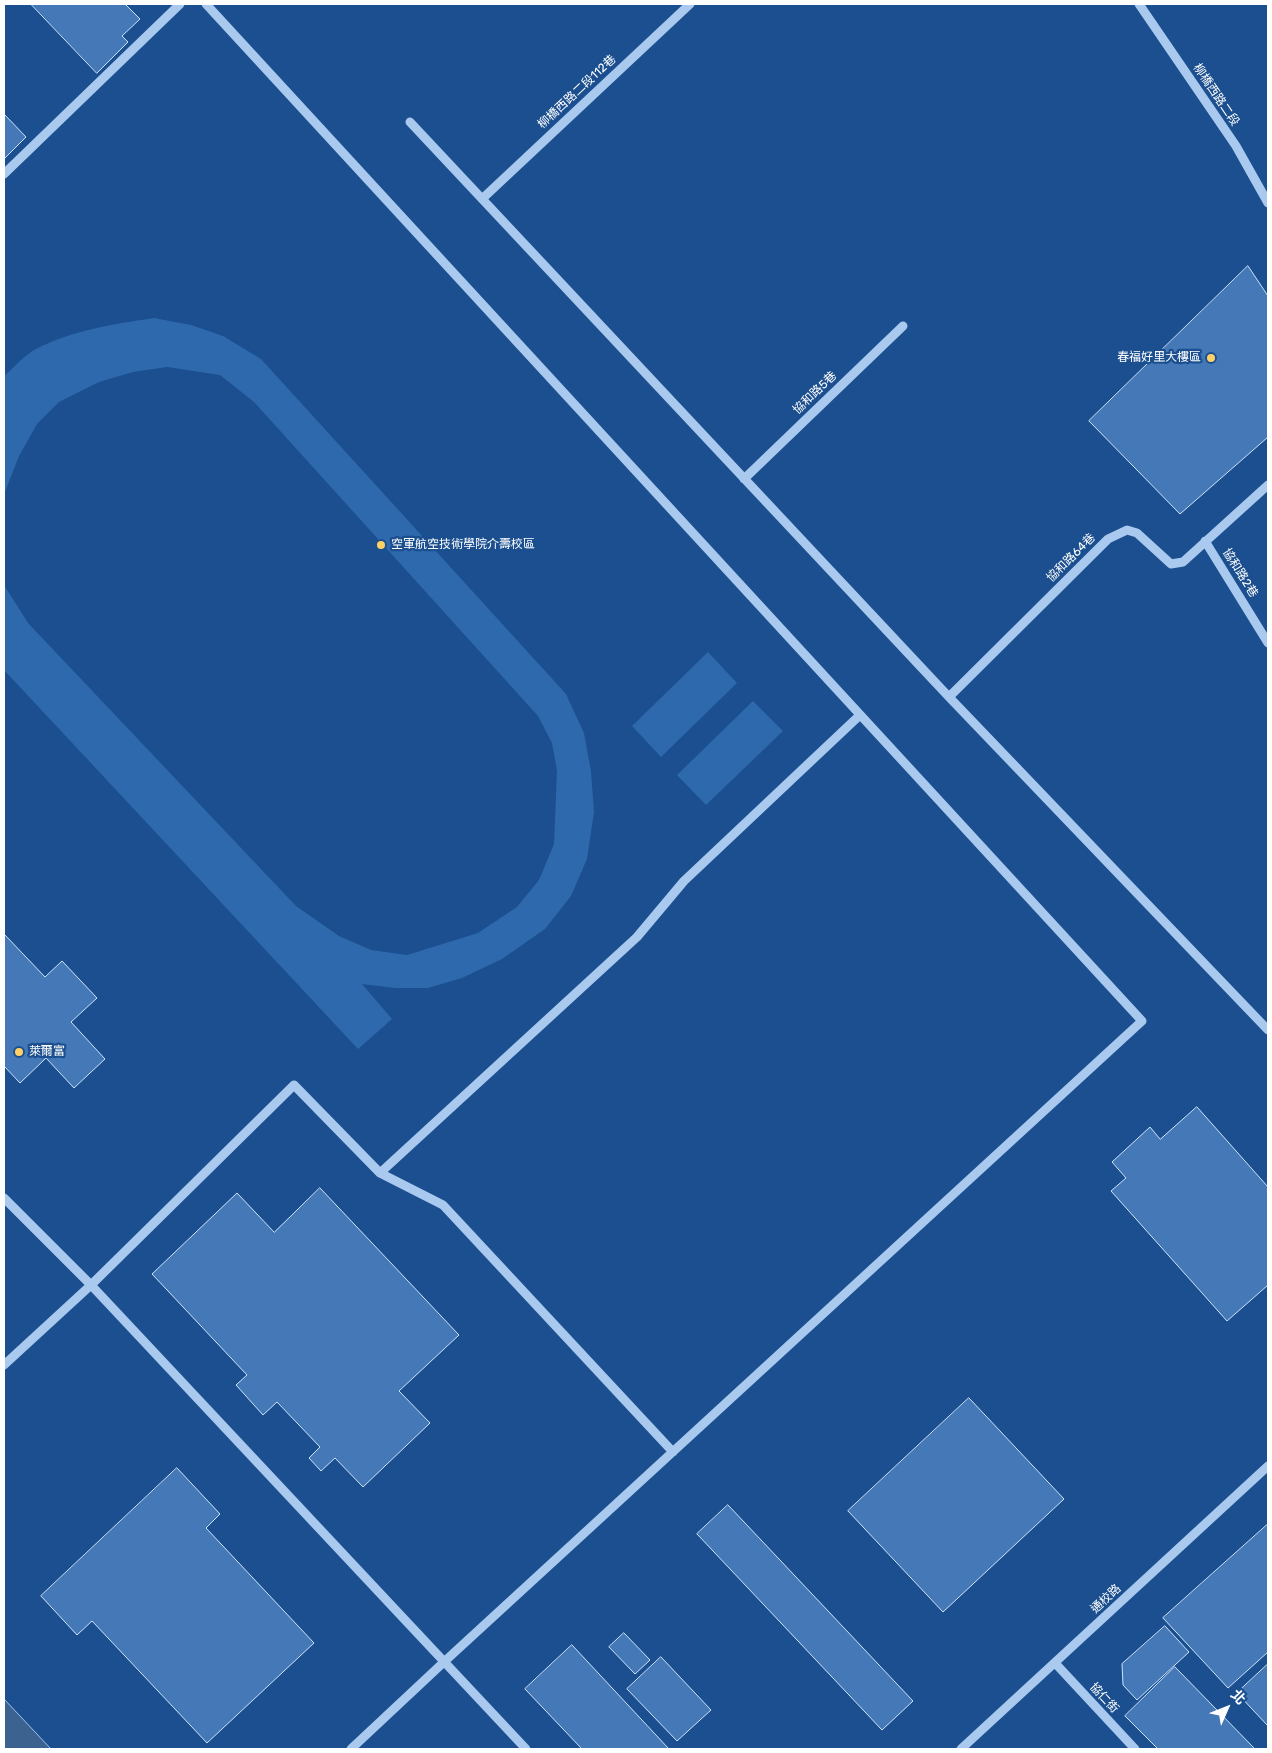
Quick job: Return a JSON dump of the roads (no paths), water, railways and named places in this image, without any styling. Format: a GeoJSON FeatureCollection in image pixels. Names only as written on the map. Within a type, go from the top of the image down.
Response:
{"type":"FeatureCollection","features":[{"type":"Feature","properties":{"kind":"street"},"geometry":{"type":"LineString","coordinates":[[4,174],[180,4]]}},
{"type":"Feature","properties":{"kind":"street"},"geometry":{"type":"LineString","coordinates":[[206,4],[1142,1022],[351,1749]]}},
{"type":"Feature","properties":{"kind":"street","name":"柳橋西路二段112巷"},"geometry":{"type":"LineString","coordinates":[[482,199],[690,4]]}},
{"type":"Feature","properties":{"kind":"street","name":"柳橋西路二段"},"geometry":{"type":"LineString","coordinates":[[1139,4],[1236,146],[1268,203]]}},
{"type":"Feature","properties":{"kind":"street"},"geometry":{"type":"LineString","coordinates":[[410,122],[948,697],[1268,1030]]}},
{"type":"Feature","properties":{"kind":"street","name":"協和路5巷"},"geometry":{"type":"LineString","coordinates":[[744,479],[903,326]]}},
{"type":"Feature","properties":{"kind":"street","name":"協和路64巷"},"geometry":{"type":"LineString","coordinates":[[948,697],[1108,539],[1127,530],[1137,533],[1171,564],[1183,562],[1268,485]]}},
{"type":"Feature","properties":{"kind":"street","name":"協和路2巷"},"geometry":{"type":"LineString","coordinates":[[1206,542],[1268,643]]}},
{"type":"Feature","properties":{"kind":"street"},"geometry":{"type":"LineString","coordinates":[[380,1173],[637,937],[684,881],[860,715]]}},
{"type":"Feature","properties":{"kind":"street"},"geometry":{"type":"LineString","coordinates":[[4,1364],[91,1285],[294,1085],[380,1173],[444,1205],[673,1452]]}},
{"type":"Feature","properties":{"kind":"street"},"geometry":{"type":"LineString","coordinates":[[4,1198],[91,1285],[526,1749]]}},
{"type":"Feature","properties":{"kind":"street","name":"通校路"},"geometry":{"type":"LineString","coordinates":[[961,1749],[1268,1466]]}},
{"type":"Feature","properties":{"kind":"street","name":"協仁街"},"geometry":{"type":"LineString","coordinates":[[1055,1663],[1135,1749]]}},
{"type":"Feature","properties":{"kind":"place","name":"春福好里大樓區"},"geometry":{"type":"Point","coordinates":[1211,358]}},
{"type":"Feature","properties":{"kind":"place","name":"空軍航空技術學院介壽校區"},"geometry":{"type":"Point","coordinates":[381,545]}},
{"type":"Feature","properties":{"kind":"place","name":"萊爾富"},"geometry":{"type":"Point","coordinates":[19,1052]}}]}
